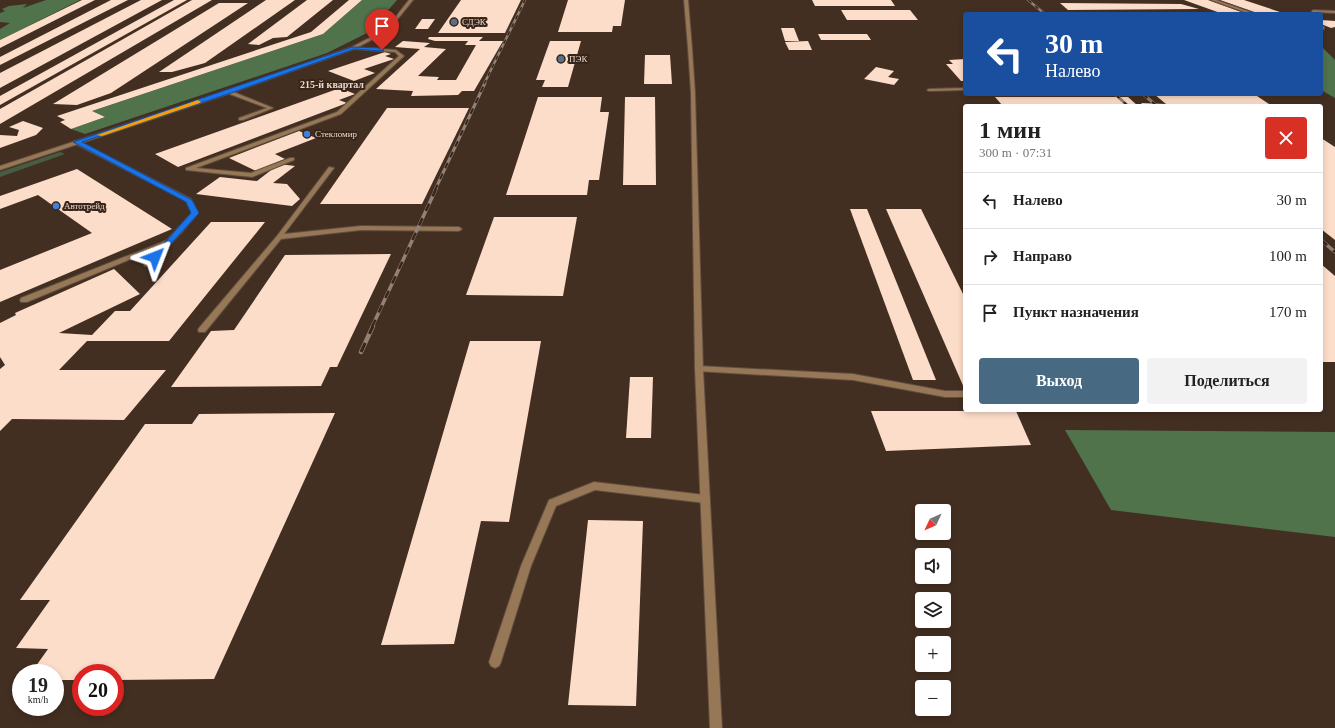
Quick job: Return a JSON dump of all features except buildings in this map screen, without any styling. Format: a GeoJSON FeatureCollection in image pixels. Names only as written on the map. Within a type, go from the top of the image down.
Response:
{"type":"FeatureCollection","features":[{"type":"Feature","properties":{"kind":"street"},"geometry":{"type":"LineString","coordinates":[[0,168],[229,92],[353,48],[391,25],[411,0]]}},
{"type":"Feature","properties":{"kind":"street"},"geometry":{"type":"LineString","coordinates":[[686,0],[693,93],[699,369],[716,728]]}},
{"type":"Feature","properties":{"kind":"street"},"geometry":{"type":"LineString","coordinates":[[1213,0],[1248,12]]}},
{"type":"Feature","properties":{"kind":"street"},"geometry":{"type":"LineString","coordinates":[[1313,12],[1335,12]]}},
{"type":"Feature","properties":{"kind":"street"},"geometry":{"type":"LineString","coordinates":[[292,159],[252,175],[188,168],[339,113],[402,56],[396,50],[353,48]]}},
{"type":"Feature","properties":{"kind":"street"},"geometry":{"type":"LineString","coordinates":[[929,90],[963,89]]}},
{"type":"Feature","properties":{"kind":"street"},"geometry":{"type":"LineString","coordinates":[[229,92],[271,108],[241,119]]}},
{"type":"Feature","properties":{"kind":"street"},"geometry":{"type":"LineString","coordinates":[[76,142],[189,200],[195,213],[172,240],[147,265]]}},
{"type":"Feature","properties":{"kind":"street"},"geometry":{"type":"LineString","coordinates":[[202,330],[279,237],[331,168]]}},
{"type":"Feature","properties":{"kind":"street"},"geometry":{"type":"LineString","coordinates":[[279,237],[361,228],[459,229]]}},
{"type":"Feature","properties":{"kind":"street"},"geometry":{"type":"LineString","coordinates":[[24,300],[172,240]]}},
{"type":"Feature","properties":{"kind":"street"},"geometry":{"type":"LineString","coordinates":[[699,369],[853,378],[945,394],[963,394]]}},
{"type":"Feature","properties":{"kind":"street"},"geometry":{"type":"LineString","coordinates":[[495,662],[526,566],[552,503],[594,486],[705,499]]}},
{"type":"Feature","properties":{"kind":"green space"},"geometry":{"type":"Polygon","coordinates":[[[46,0],[80,0],[0,40],[0,29],[10,23],[0,22],[0,13],[5,11],[2,9],[9,6],[27,4],[23,8],[46,0]]]}},
{"type":"Feature","properties":{"kind":"green space"},"geometry":{"type":"Polygon","coordinates":[[[362,0],[397,0],[369,32],[327,53],[85,134],[71,129],[105,117],[92,111],[323,34],[362,0]]]}},
{"type":"Feature","properties":{"kind":"green space"},"geometry":{"type":"Polygon","coordinates":[[[1323,48],[1335,60],[1335,98],[1323,91],[1323,48]]]}},
{"type":"Feature","properties":{"kind":"green space"},"geometry":{"type":"Polygon","coordinates":[[[60,152],[65,154],[0,177],[0,172],[60,152]]]}},
{"type":"Feature","properties":{"kind":"green space"},"geometry":{"type":"Polygon","coordinates":[[[1065,430],[1335,432],[1335,537],[1111,510],[1065,430]]]}},
{"type":"Feature","properties":{"kind":"railway"},"geometry":{"type":"LineString","coordinates":[[484,84],[525,0]]}},
{"type":"Feature","properties":{"kind":"railway"},"geometry":{"type":"LineString","coordinates":[[1028,0],[1043,12]]}},
{"type":"Feature","properties":{"kind":"railway"},"geometry":{"type":"LineString","coordinates":[[435,190],[485,83]]}},
{"type":"Feature","properties":{"kind":"railway"},"geometry":{"type":"LineString","coordinates":[[1117,96],[1126,104]]}},
{"type":"Feature","properties":{"kind":"railway"},"geometry":{"type":"LineString","coordinates":[[1145,96],[1155,104]]}},
{"type":"Feature","properties":{"kind":"railway"},"geometry":{"type":"LineString","coordinates":[[372,327],[436,189]]}},
{"type":"Feature","properties":{"kind":"railway"},"geometry":{"type":"LineString","coordinates":[[1323,242],[1335,252]]}},
{"type":"Feature","properties":{"kind":"railway"},"geometry":{"type":"LineString","coordinates":[[361,352],[373,326]]}},
{"type":"Feature","properties":{"kind":"slow traffic"},"geometry":{"type":"LineString","coordinates":[[100,135],[198,102]]}},
{"type":"Feature","properties":{"kind":"place","name":"СДЭК"},"geometry":{"type":"Point","coordinates":[454,22]}},
{"type":"Feature","properties":{"kind":"place","name":"ПЭК"},"geometry":{"type":"Point","coordinates":[561,59]}},
{"type":"Feature","properties":{"kind":"place","name":"Стекломир"},"geometry":{"type":"Point","coordinates":[307,134]}},
{"type":"Feature","properties":{"kind":"place","name":"Автотрейд"},"geometry":{"type":"Point","coordinates":[56,206]}},
{"type":"Feature","properties":{"kind":"district","name":"215-й квартал"},"geometry":{"type":"Point","coordinates":[332,84]}},
{"type":"Feature","properties":{"kind":"route"},"geometry":{"type":"LineString","coordinates":[[155,257],[195,213],[189,200],[76,142],[229,92],[353,48],[382,50]]}}]}
